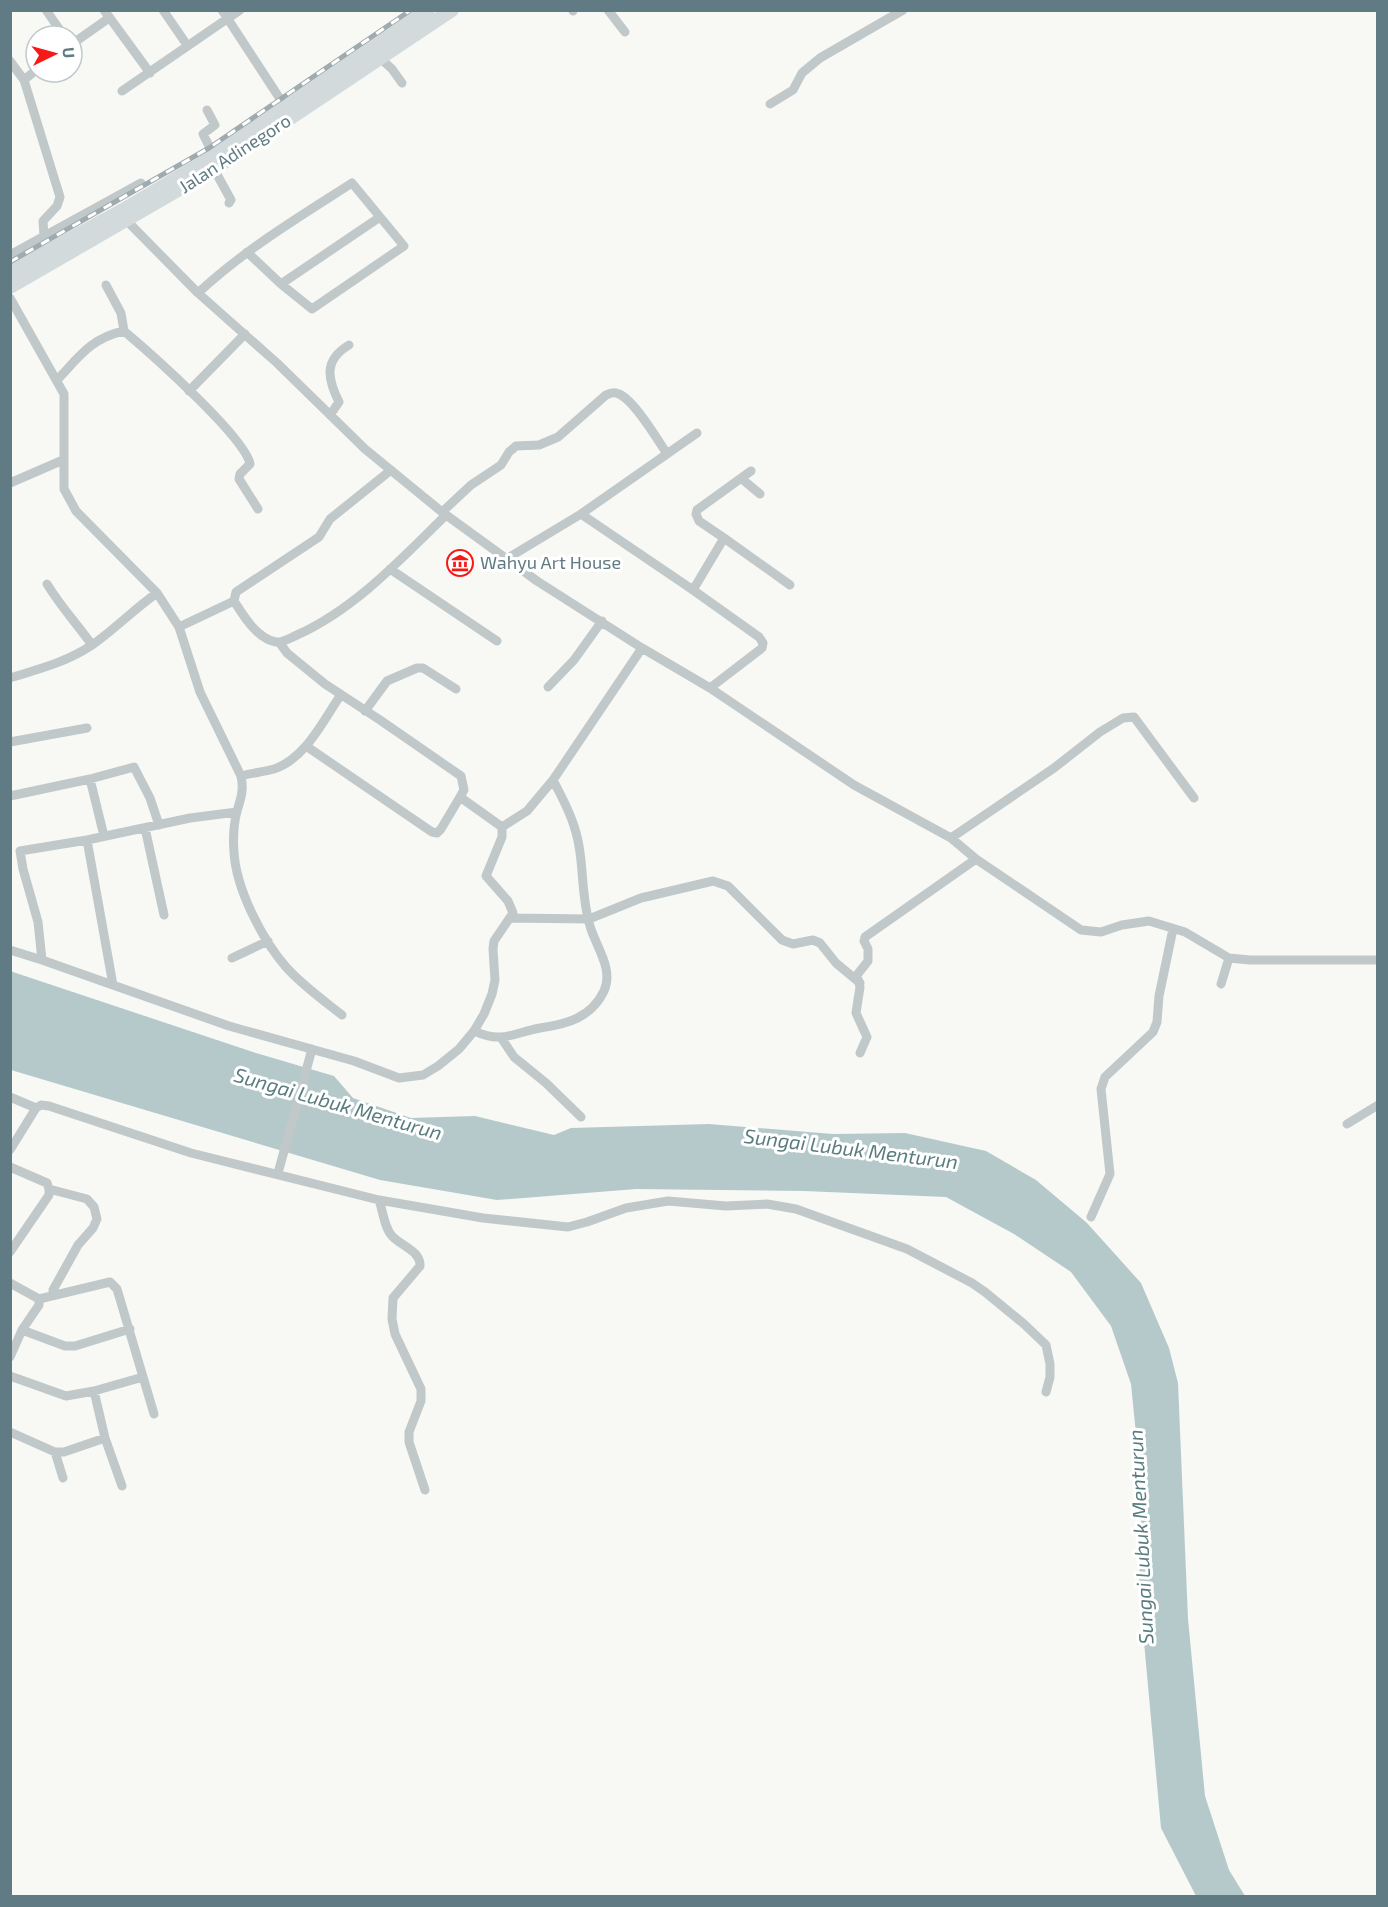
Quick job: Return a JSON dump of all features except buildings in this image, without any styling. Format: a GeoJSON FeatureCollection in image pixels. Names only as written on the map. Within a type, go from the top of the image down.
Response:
{"type":"FeatureCollection","features":[{"type":"Feature","properties":{"kind":"highway","name":"Jalan Adinegoro"},"geometry":{"type":"LineString","coordinates":[[10,272],[214,163],[286,108],[428,10]]}},
{"type":"Feature","properties":{"kind":"highway","name":"Jalan Adinegoro"},"geometry":{"type":"LineString","coordinates":[[10,287],[127,221],[452,10]]}},
{"type":"Feature","properties":{"kind":"street"},"geometry":{"type":"LineString","coordinates":[[46,10],[56,24]]}},
{"type":"Feature","properties":{"kind":"street"},"geometry":{"type":"LineString","coordinates":[[163,10],[187,45]]}},
{"type":"Feature","properties":{"kind":"street"},"geometry":{"type":"LineString","coordinates":[[122,91],[150,73],[225,15],[240,10]]}},
{"type":"Feature","properties":{"kind":"street"},"geometry":{"type":"LineString","coordinates":[[608,10],[625,32]]}},
{"type":"Feature","properties":{"kind":"street"},"geometry":{"type":"LineString","coordinates":[[770,104],[793,90],[802,73],[820,58],[903,10]]}},
{"type":"Feature","properties":{"kind":"street"},"geometry":{"type":"LineString","coordinates":[[84,33],[106,14],[150,73]]}},
{"type":"Feature","properties":{"kind":"street"},"geometry":{"type":"LineString","coordinates":[[225,15],[286,108]]}},
{"type":"Feature","properties":{"kind":"street"},"geometry":{"type":"LineString","coordinates":[[380,58],[402,83]]}},
{"type":"Feature","properties":{"kind":"street"},"geometry":{"type":"LineString","coordinates":[[10,61],[24,80]]}},
{"type":"Feature","properties":{"kind":"street"},"geometry":{"type":"LineString","coordinates":[[25,84],[60,197],[57,206],[43,221],[44,236]]}},
{"type":"Feature","properties":{"kind":"street"},"geometry":{"type":"LineString","coordinates":[[207,110],[215,125],[202,134],[231,200],[229,203]]}},
{"type":"Feature","properties":{"kind":"street"},"geometry":{"type":"LineString","coordinates":[[10,255],[141,183]]}},
{"type":"Feature","properties":{"kind":"street"},"geometry":{"type":"LineString","coordinates":[[198,293],[224,269],[248,252],[352,183],[404,248],[311,308],[281,284],[248,252]]}},
{"type":"Feature","properties":{"kind":"street"},"geometry":{"type":"LineString","coordinates":[[281,284],[380,217]]}},
{"type":"Feature","properties":{"kind":"street"},"geometry":{"type":"LineString","coordinates":[[127,221],[198,293],[391,470],[444,514],[537,580],[642,648],[710,687],[854,785],[951,838],[976,859],[1081,930],[1101,932],[1122,924],[1149,921],[1196,938],[1229,958],[1377,960]]}},
{"type":"Feature","properties":{"kind":"street"},"geometry":{"type":"LineString","coordinates":[[22,249],[29,261]]}},
{"type":"Feature","properties":{"kind":"street"},"geometry":{"type":"LineString","coordinates":[[106,285],[122,313],[124,331],[189,391],[231,435],[246,455],[250,464],[240,474],[239,479],[258,509]]}},
{"type":"Feature","properties":{"kind":"street"},"geometry":{"type":"LineString","coordinates":[[10,298],[64,394],[64,489],[76,511],[157,593],[179,627],[200,692],[241,776],[242,800],[237,812],[234,851],[237,877],[246,902],[286,967],[342,1015]]}},
{"type":"Feature","properties":{"kind":"street"},"geometry":{"type":"LineString","coordinates":[[57,380],[85,349],[104,337],[124,331]]}},
{"type":"Feature","properties":{"kind":"street"},"geometry":{"type":"LineString","coordinates":[[189,391],[245,334]]}},
{"type":"Feature","properties":{"kind":"street"},"geometry":{"type":"LineString","coordinates":[[330,415],[339,402],[330,372],[332,360],[338,352],[349,345]]}},
{"type":"Feature","properties":{"kind":"street"},"geometry":{"type":"LineString","coordinates":[[391,470],[330,519],[319,537],[238,590],[234,601],[263,637],[279,642],[306,631],[341,608],[390,569],[471,485],[501,465],[516,446],[540,446],[550,441],[564,433],[610,393],[618,393],[626,399],[667,454]]}},
{"type":"Feature","properties":{"kind":"street"},"geometry":{"type":"LineString","coordinates":[[508,558],[581,514],[697,433]]}},
{"type":"Feature","properties":{"kind":"street"},"geometry":{"type":"LineString","coordinates":[[10,483],[63,460]]}},
{"type":"Feature","properties":{"kind":"street"},"geometry":{"type":"LineString","coordinates":[[751,471],[697,510],[696,514],[699,521],[790,585]]}},
{"type":"Feature","properties":{"kind":"street"},"geometry":{"type":"LineString","coordinates":[[742,479],[760,494]]}},
{"type":"Feature","properties":{"kind":"street"},"geometry":{"type":"LineString","coordinates":[[581,514],[693,590],[763,643],[762,648],[710,687]]}},
{"type":"Feature","properties":{"kind":"street"},"geometry":{"type":"LineString","coordinates":[[693,590],[724,538]]}},
{"type":"Feature","properties":{"kind":"street"},"geometry":{"type":"LineString","coordinates":[[390,569],[497,641]]}},
{"type":"Feature","properties":{"kind":"street"},"geometry":{"type":"LineString","coordinates":[[47,584],[62,609],[92,645]]}},
{"type":"Feature","properties":{"kind":"street"},"geometry":{"type":"LineString","coordinates":[[10,678],[61,663],[92,645],[157,593]]}},
{"type":"Feature","properties":{"kind":"street"},"geometry":{"type":"LineString","coordinates":[[179,627],[234,601]]}},
{"type":"Feature","properties":{"kind":"street"},"geometry":{"type":"LineString","coordinates":[[548,687],[574,660],[602,621]]}},
{"type":"Feature","properties":{"kind":"street"},"geometry":{"type":"LineString","coordinates":[[279,642],[286,654],[340,696],[461,777],[464,790],[441,830],[437,833],[432,832],[306,746]]}},
{"type":"Feature","properties":{"kind":"street"},"geometry":{"type":"LineString","coordinates":[[502,827],[527,811],[553,780],[642,648]]}},
{"type":"Feature","properties":{"kind":"street"},"geometry":{"type":"LineString","coordinates":[[365,711],[387,681],[417,668],[423,668],[456,689]]}},
{"type":"Feature","properties":{"kind":"street"},"geometry":{"type":"LineString","coordinates":[[241,776],[273,769],[284,764],[306,746],[340,696]]}},
{"type":"Feature","properties":{"kind":"street"},"geometry":{"type":"LineString","coordinates":[[951,838],[1054,768],[1100,732],[1128,716],[1134,717],[1194,798]]}},
{"type":"Feature","properties":{"kind":"street"},"geometry":{"type":"LineString","coordinates":[[10,742],[87,728]]}},
{"type":"Feature","properties":{"kind":"street"},"geometry":{"type":"LineString","coordinates":[[10,796],[134,767],[150,798],[159,825]]}},
{"type":"Feature","properties":{"kind":"street"},"geometry":{"type":"LineString","coordinates":[[90,779],[104,836]]}},
{"type":"Feature","properties":{"kind":"street"},"geometry":{"type":"LineString","coordinates":[[474,1031],[502,1039],[527,1031],[567,1024],[582,1017],[597,1002],[604,990],[607,972],[589,919],[575,828],[553,780]]}},
{"type":"Feature","properties":{"kind":"street"},"geometry":{"type":"LineString","coordinates":[[460,797],[502,827]]}},
{"type":"Feature","properties":{"kind":"street"},"geometry":{"type":"LineString","coordinates":[[42,960],[38,922],[23,869],[15,852],[87,840],[190,818],[237,812]]}},
{"type":"Feature","properties":{"kind":"street"},"geometry":{"type":"LineString","coordinates":[[10,950],[310,1053],[354,1061],[399,1078],[423,1075],[459,1049],[474,1031],[492,994],[495,980],[494,940],[513,913],[512,908],[486,876],[502,837],[502,827]]}},
{"type":"Feature","properties":{"kind":"street"},"geometry":{"type":"LineString","coordinates":[[146,828],[164,915]]}},
{"type":"Feature","properties":{"kind":"street"},"geometry":{"type":"LineString","coordinates":[[87,840],[113,985]]}},
{"type":"Feature","properties":{"kind":"street"},"geometry":{"type":"LineString","coordinates":[[860,1053],[867,1038],[856,1013],[860,984],[857,975],[868,961],[868,949],[864,941],[867,935],[976,859]]}},
{"type":"Feature","properties":{"kind":"street"},"geometry":{"type":"LineString","coordinates":[[510,918],[589,919],[641,898],[713,881],[720,882],[728,886],[782,940],[793,944],[813,940],[820,943],[836,963],[860,984]]}},
{"type":"Feature","properties":{"kind":"street"},"geometry":{"type":"LineString","coordinates":[[1091,1217],[1110,1174],[1101,1089],[1106,1077],[1153,1032],[1157,1022],[1159,996],[1173,929]]}},
{"type":"Feature","properties":{"kind":"street"},"geometry":{"type":"LineString","coordinates":[[232,958],[268,941]]}},
{"type":"Feature","properties":{"kind":"street"},"geometry":{"type":"LineString","coordinates":[[1221,984],[1229,958]]}},
{"type":"Feature","properties":{"kind":"street"},"geometry":{"type":"LineString","coordinates":[[502,1039],[514,1057],[546,1083],[581,1117]]}},
{"type":"Feature","properties":{"kind":"street"},"geometry":{"type":"LineString","coordinates":[[279,1170],[310,1053]]}},
{"type":"Feature","properties":{"kind":"street"},"geometry":{"type":"LineString","coordinates":[[10,1097],[36,1108]]}},
{"type":"Feature","properties":{"kind":"street"},"geometry":{"type":"LineString","coordinates":[[10,1150],[36,1108],[41,1105],[191,1153],[279,1170],[380,1200],[483,1218],[568,1227],[626,1208],[668,1201],[726,1206],[767,1204],[804,1211],[907,1249],[985,1292],[1046,1345],[1050,1364],[1050,1377],[1046,1392]]}},
{"type":"Feature","properties":{"kind":"street"},"geometry":{"type":"LineString","coordinates":[[1347,1124],[1377,1105]]}},
{"type":"Feature","properties":{"kind":"street"},"geometry":{"type":"LineString","coordinates":[[10,1167],[46,1183],[49,1189],[49,1195],[10,1252]]}},
{"type":"Feature","properties":{"kind":"street"},"geometry":{"type":"LineString","coordinates":[[49,1189],[87,1199],[94,1207],[97,1219],[93,1228],[78,1245],[53,1290],[54,1295]]}},
{"type":"Feature","properties":{"kind":"street"},"geometry":{"type":"LineString","coordinates":[[380,1200],[390,1234],[418,1257],[421,1263],[393,1298],[392,1319],[395,1334],[421,1389],[421,1401],[409,1432],[409,1442],[425,1490]]}},
{"type":"Feature","properties":{"kind":"street"},"geometry":{"type":"LineString","coordinates":[[10,1283],[39,1299],[110,1282],[117,1289],[154,1414]]}},
{"type":"Feature","properties":{"kind":"street"},"geometry":{"type":"LineString","coordinates":[[10,1357],[22,1330],[39,1305],[39,1299]]}},
{"type":"Feature","properties":{"kind":"street"},"geometry":{"type":"LineString","coordinates":[[22,1330],[65,1346],[75,1346],[130,1329]]}},
{"type":"Feature","properties":{"kind":"street"},"geometry":{"type":"LineString","coordinates":[[10,1376],[66,1396],[94,1391],[143,1377]]}},
{"type":"Feature","properties":{"kind":"street"},"geometry":{"type":"LineString","coordinates":[[94,1391],[105,1438],[122,1486]]}},
{"type":"Feature","properties":{"kind":"street"},"geometry":{"type":"LineString","coordinates":[[10,1432],[55,1452],[70,1450],[105,1438]]}},
{"type":"Feature","properties":{"kind":"street"},"geometry":{"type":"LineString","coordinates":[[55,1452],[63,1478]]}},
{"type":"Feature","properties":{"kind":"water","name":"Sungai Lubuk Menturun"},"geometry":{"type":"Polygon","coordinates":[[[10,971],[256,1053],[334,1076],[353,1098],[411,1118],[475,1116],[554,1135],[571,1128],[709,1124],[833,1134],[905,1133],[986,1151],[1036,1180],[1087,1223],[1141,1283],[1169,1348],[1178,1383],[1188,1619],[1205,1796],[1229,1870],[1245,1896],[1196,1896],[1161,1828],[1139,1587],[1142,1494],[1131,1384],[1111,1326],[1071,1272],[1014,1234],[946,1197],[804,1191],[636,1189],[497,1200],[380,1180],[11,1070],[10,971]]]}},
{"type":"Feature","properties":{"kind":"railway"},"geometry":{"type":"LineString","coordinates":[[10,262],[209,148],[411,10]]}},
{"type":"Feature","properties":{"kind":"place","name":"Wahyu Art House"},"geometry":{"type":"Point","coordinates":[460,563]}}]}
